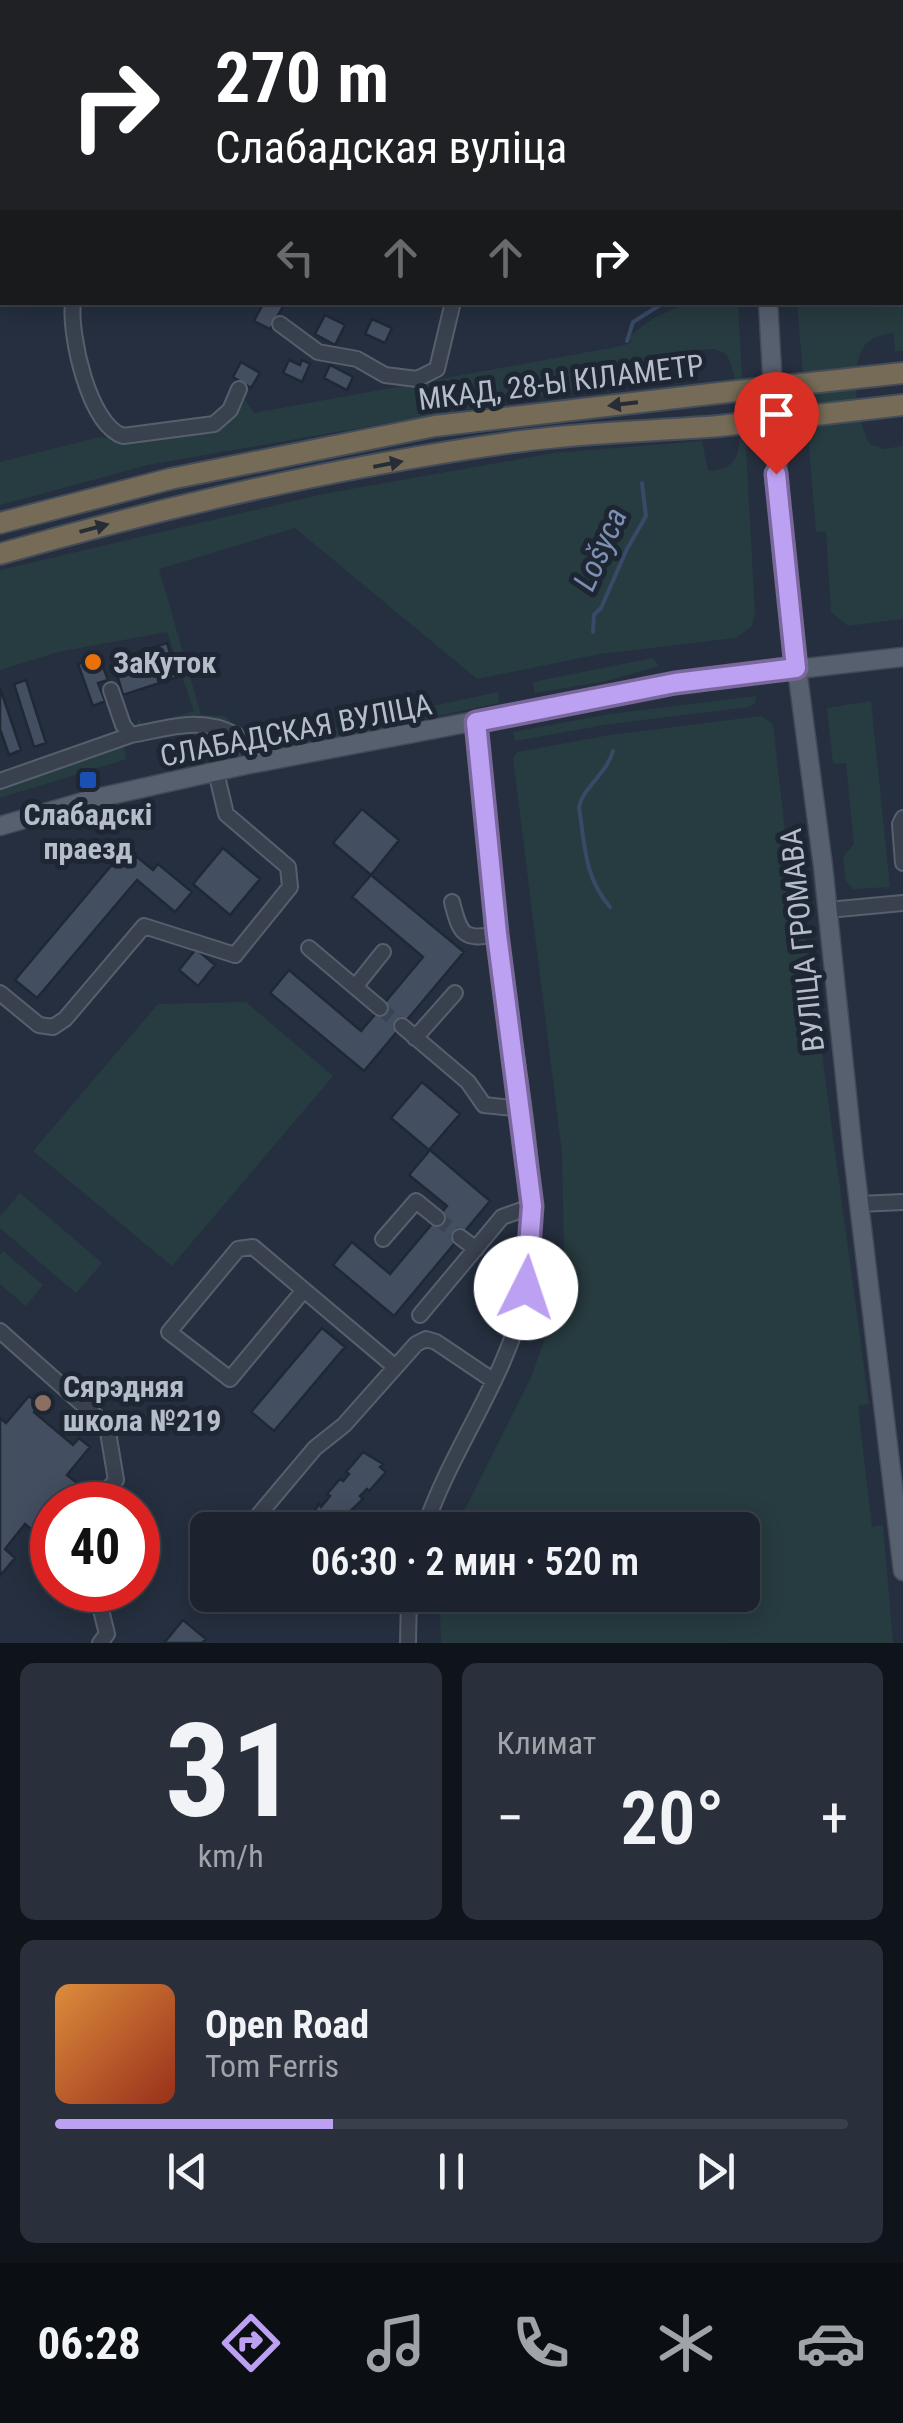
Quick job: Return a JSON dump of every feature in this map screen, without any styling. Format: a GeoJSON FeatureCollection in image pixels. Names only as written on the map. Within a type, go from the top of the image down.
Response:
{"type":"FeatureCollection","features":[{"type":"Feature","properties":{"kind":"highway","name":"МКАД, 28-Ы КІЛАМЕТР"},"geometry":{"type":"LineString","coordinates":[[0,522],[170,479],[434,426],[903,373]]}},
{"type":"Feature","properties":{"kind":"highway","name":"МКАД, 28-Ы КІЛАМЕТР"},"geometry":{"type":"LineString","coordinates":[[0,554],[182,505],[525,440],[720,426],[903,405]]}},
{"type":"Feature","properties":{"kind":"main road","name":"ВУЛІЦА ГРОМАВА"},"geometry":{"type":"LineString","coordinates":[[768,305],[776,474],[796,668],[828,910],[903,1571]]}},
{"type":"Feature","properties":{"kind":"main road","name":"СЛАБАДСКАЯ ВУЛІЦА"},"geometry":{"type":"LineString","coordinates":[[0,826],[93,799],[245,765],[675,683],[903,658]]}},
{"type":"Feature","properties":{"kind":"street"},"geometry":{"type":"LineString","coordinates":[[72,305],[72,335],[80,365],[102,421],[115,433],[123,436],[214,424],[230,410],[239,389]]}},
{"type":"Feature","properties":{"kind":"street"},"geometry":{"type":"LineString","coordinates":[[280,324],[318,352],[357,359],[386,375],[417,379],[436,369],[452,305]]}},
{"type":"Feature","properties":{"kind":"street"},"geometry":{"type":"LineString","coordinates":[[111,690],[123,725],[132,735]]}},
{"type":"Feature","properties":{"kind":"street"},"geometry":{"type":"LineString","coordinates":[[430,1512],[516,1334],[526,1288],[532,1206],[497,934],[476,722]]}},
{"type":"Feature","properties":{"kind":"street"},"geometry":{"type":"LineString","coordinates":[[0,781],[132,735],[198,723],[213,724],[236,735],[245,765]]}},
{"type":"Feature","properties":{"kind":"street"},"geometry":{"type":"LineString","coordinates":[[0,993],[38,1025],[53,1027],[65,1020],[144,926],[234,955],[290,887],[288,867],[226,814],[216,772]]}},
{"type":"Feature","properties":{"kind":"street"},"geometry":{"type":"LineString","coordinates":[[903,818],[903,862]]}},
{"type":"Feature","properties":{"kind":"street"},"geometry":{"type":"LineString","coordinates":[[452,902],[457,923],[466,936],[474,939],[497,934]]}},
{"type":"Feature","properties":{"kind":"street"},"geometry":{"type":"LineString","coordinates":[[828,910],[903,903]]}},
{"type":"Feature","properties":{"kind":"street"},"geometry":{"type":"LineString","coordinates":[[309,948],[380,1008]]}},
{"type":"Feature","properties":{"kind":"street"},"geometry":{"type":"LineString","coordinates":[[354,986],[383,952]]}},
{"type":"Feature","properties":{"kind":"street"},"geometry":{"type":"LineString","coordinates":[[416,1038],[454,994]]}},
{"type":"Feature","properties":{"kind":"street"},"geometry":{"type":"LineString","coordinates":[[402,1026],[468,1082],[484,1105],[522,1108]]}},
{"type":"Feature","properties":{"kind":"street"},"geometry":{"type":"LineString","coordinates":[[383,1239],[416,1201],[437,1218]]}},
{"type":"Feature","properties":{"kind":"street"},"geometry":{"type":"LineString","coordinates":[[859,1204],[903,1202]]}},
{"type":"Feature","properties":{"kind":"street"},"geometry":{"type":"LineString","coordinates":[[420,1315],[502,1217],[532,1206]]}},
{"type":"Feature","properties":{"kind":"street"},"geometry":{"type":"LineString","coordinates":[[460,1236],[476,1249]]}},
{"type":"Feature","properties":{"kind":"street"},"geometry":{"type":"LineString","coordinates":[[304,1290],[230,1379],[170,1332],[238,1248],[253,1247],[304,1290],[394,1366]]}},
{"type":"Feature","properties":{"kind":"street"},"geometry":{"type":"LineString","coordinates":[[0,1331],[107,1426],[114,1482]]}},
{"type":"Feature","properties":{"kind":"street"},"geometry":{"type":"LineString","coordinates":[[261,1512],[315,1448],[344,1425],[416,1344],[426,1339],[436,1342],[494,1381]]}},
{"type":"Feature","properties":{"kind":"street"},"geometry":{"type":"LineString","coordinates":[[100,1643],[108,1634],[102,1612]]}},
{"type":"Feature","properties":{"kind":"street"},"geometry":{"type":"LineString","coordinates":[[408,1643],[409,1612]]}},
{"type":"Feature","properties":{"kind":"green space"},"geometry":{"type":"Polygon","coordinates":[[[682,305],[738,305],[755,614],[752,626],[736,638],[600,654],[477,679],[295,528],[159,569],[201,715],[224,716],[239,729],[202,722],[139,728],[137,726],[139,717],[143,726],[194,711],[167,632],[58,652],[0,670],[0,570],[323,494],[554,453],[702,441],[708,471],[717,470],[736,457],[740,420],[730,361],[725,353],[714,349],[699,350],[701,372],[661,375],[148,465],[0,505],[0,462],[100,437],[125,441],[220,429],[245,400],[254,413],[621,346],[631,343],[630,336],[652,319],[682,305]]]}},
{"type":"Feature","properties":{"kind":"green space"},"geometry":{"type":"Polygon","coordinates":[[[797,305],[903,305],[903,351],[895,351],[894,333],[871,340],[860,354],[856,380],[858,409],[870,444],[884,449],[902,446],[903,425],[903,619],[848,626],[831,612],[826,531],[816,532],[797,305]]]}},
{"type":"Feature","properties":{"kind":"green space"},"geometry":{"type":"Polygon","coordinates":[[[653,658],[659,666],[606,681],[535,693],[533,682],[653,658]]]}},
{"type":"Feature","properties":{"kind":"green space"},"geometry":{"type":"Polygon","coordinates":[[[498,692],[499,703],[263,753],[252,745],[498,692]]]}},
{"type":"Feature","properties":{"kind":"green space"},"geometry":{"type":"Polygon","coordinates":[[[756,696],[749,707],[610,724],[515,741],[513,732],[610,714],[756,696]]]}},
{"type":"Feature","properties":{"kind":"green space"},"geometry":{"type":"Polygon","coordinates":[[[871,701],[890,887],[853,889],[846,881],[843,857],[854,844],[846,763],[833,764],[827,708],[871,701]]]}},
{"type":"Feature","properties":{"kind":"green space"},"geometry":{"type":"Polygon","coordinates":[[[761,716],[773,724],[785,832],[792,832],[869,1404],[858,1406],[872,1527],[883,1525],[893,1643],[441,1643],[441,1612],[760,1612],[760,1512],[464,1512],[531,1377],[558,1303],[564,1250],[562,1153],[513,758],[518,752],[610,735],[761,716]]]}},
{"type":"Feature","properties":{"kind":"green space"},"geometry":{"type":"Polygon","coordinates":[[[123,745],[127,759],[0,798],[0,787],[123,745]]]}},
{"type":"Feature","properties":{"kind":"green space"},"geometry":{"type":"Polygon","coordinates":[[[246,1002],[333,1076],[172,1266],[33,1151],[158,1004],[246,1002]]]}},
{"type":"Feature","properties":{"kind":"green space"},"geometry":{"type":"Polygon","coordinates":[[[20,1193],[102,1263],[76,1293],[0,1228],[0,1216],[20,1193]]]}},
{"type":"Feature","properties":{"kind":"green space"},"geometry":{"type":"Polygon","coordinates":[[[3,1251],[43,1285],[26,1306],[0,1284],[3,1251]]]}},
{"type":"Feature","properties":{"kind":"building"},"geometry":{"type":"Polygon","coordinates":[[[262,305],[284,305],[270,329],[254,321],[262,305]]]}},
{"type":"Feature","properties":{"kind":"building"},"geometry":{"type":"Polygon","coordinates":[[[325,315],[345,325],[335,345],[315,334],[325,315]]]}},
{"type":"Feature","properties":{"kind":"building"},"geometry":{"type":"Polygon","coordinates":[[[372,319],[392,328],[385,343],[365,334],[372,319]]]}},
{"type":"Feature","properties":{"kind":"building"},"geometry":{"type":"Polygon","coordinates":[[[289,360],[310,364],[302,382],[283,373],[289,360]]]}},
{"type":"Feature","properties":{"kind":"building"},"geometry":{"type":"Polygon","coordinates":[[[241,362],[260,373],[251,388],[233,377],[241,362]]]}},
{"type":"Feature","properties":{"kind":"building"},"geometry":{"type":"Polygon","coordinates":[[[330,365],[353,377],[347,390],[324,378],[330,365]]]}},
{"type":"Feature","properties":{"kind":"building"},"geometry":{"type":"Polygon","coordinates":[[[167,643],[178,677],[123,695],[113,661],[167,643]]]}},
{"type":"Feature","properties":{"kind":"building"},"geometry":{"type":"Polygon","coordinates":[[[99,656],[108,680],[98,683],[105,701],[93,706],[78,664],[99,656]]]}},
{"type":"Feature","properties":{"kind":"building"},"geometry":{"type":"Polygon","coordinates":[[[26,680],[46,743],[34,747],[14,684],[26,680]]]}},
{"type":"Feature","properties":{"kind":"building"},"geometry":{"type":"Polygon","coordinates":[[[0,688],[21,750],[9,755],[0,729],[0,688]]]}},
{"type":"Feature","properties":{"kind":"building"},"geometry":{"type":"Polygon","coordinates":[[[362,809],[399,840],[371,875],[333,843],[362,809]]]}},
{"type":"Feature","properties":{"kind":"building"},"geometry":{"type":"Polygon","coordinates":[[[126,848],[153,870],[158,864],[192,892],[175,912],[137,880],[37,998],[15,980],[126,848]]]}},
{"type":"Feature","properties":{"kind":"building"},"geometry":{"type":"Polygon","coordinates":[[[223,848],[260,879],[230,915],[193,884],[223,848]]]}},
{"type":"Feature","properties":{"kind":"building"},"geometry":{"type":"Polygon","coordinates":[[[371,875],[464,952],[364,1071],[270,993],[289,970],[361,1031],[423,957],[352,897],[371,875]]]}},
{"type":"Feature","properties":{"kind":"building"},"geometry":{"type":"Polygon","coordinates":[[[196,949],[215,965],[198,986],[179,970],[196,949]]]}},
{"type":"Feature","properties":{"kind":"building"},"geometry":{"type":"Polygon","coordinates":[[[422,1082],[460,1114],[429,1150],[391,1118],[422,1082]]]}},
{"type":"Feature","properties":{"kind":"building"},"geometry":{"type":"Polygon","coordinates":[[[430,1150],[490,1201],[394,1316],[333,1265],[352,1242],[390,1274],[447,1206],[409,1175],[430,1150]]]}},
{"type":"Feature","properties":{"kind":"building"},"geometry":{"type":"Polygon","coordinates":[[[322,1328],[345,1347],[274,1431],[251,1412],[322,1328]]]}},
{"type":"Feature","properties":{"kind":"building"},"geometry":{"type":"Polygon","coordinates":[[[29,1396],[40,1405],[34,1412],[73,1445],[79,1438],[90,1447],[67,1475],[76,1482],[30,1482],[30,1528],[25,1524],[5,1549],[15,1558],[0,1576],[0,1418],[6,1423],[29,1396]]]}},
{"type":"Feature","properties":{"kind":"building"},"geometry":{"type":"Polygon","coordinates":[[[363,1452],[383,1464],[380,1467],[386,1472],[360,1496],[363,1499],[349,1512],[314,1512],[340,1479],[343,1481],[349,1474],[346,1472],[363,1452]]]}},
{"type":"Feature","properties":{"kind":"building"},"geometry":{"type":"Polygon","coordinates":[[[183,1620],[206,1639],[202,1643],[164,1643],[183,1620]]]}},
{"type":"Feature","properties":{"kind":"waterway","name":"Lošyca"},"geometry":{"type":"LineString","coordinates":[[627,341],[633,322],[660,305]]}},
{"type":"Feature","properties":{"kind":"waterway","name":"Lošyca"},"geometry":{"type":"LineString","coordinates":[[593,632],[594,615],[646,516],[642,483]]}},
{"type":"Feature","properties":{"kind":"waterway","name":"Lošyca"},"geometry":{"type":"LineString","coordinates":[[610,907],[590,872],[579,807],[613,751]]}},
{"type":"Feature","properties":{"kind":"tunnel"},"geometry":{"type":"LineString","coordinates":[[380,1008],[402,1026]]}},
{"type":"Feature","properties":{"kind":"tunnel"},"geometry":{"type":"LineString","coordinates":[[437,1218],[460,1237]]}},
{"type":"Feature","properties":{"kind":"place","name":"ЗаКуток"},"geometry":{"type":"Point","coordinates":[93,662]}},
{"type":"Feature","properties":{"kind":"place","name":"Слабадскі праезд"},"geometry":{"type":"Point","coordinates":[88,780]}},
{"type":"Feature","properties":{"kind":"place","name":"Сярэдняя школа №219"},"geometry":{"type":"Point","coordinates":[43,1403]}},
{"type":"Feature","properties":{"kind":"route"},"geometry":{"type":"LineString","coordinates":[[526,1288],[532,1206],[497,934],[476,722],[675,683],[796,668],[776,474]]}}]}
